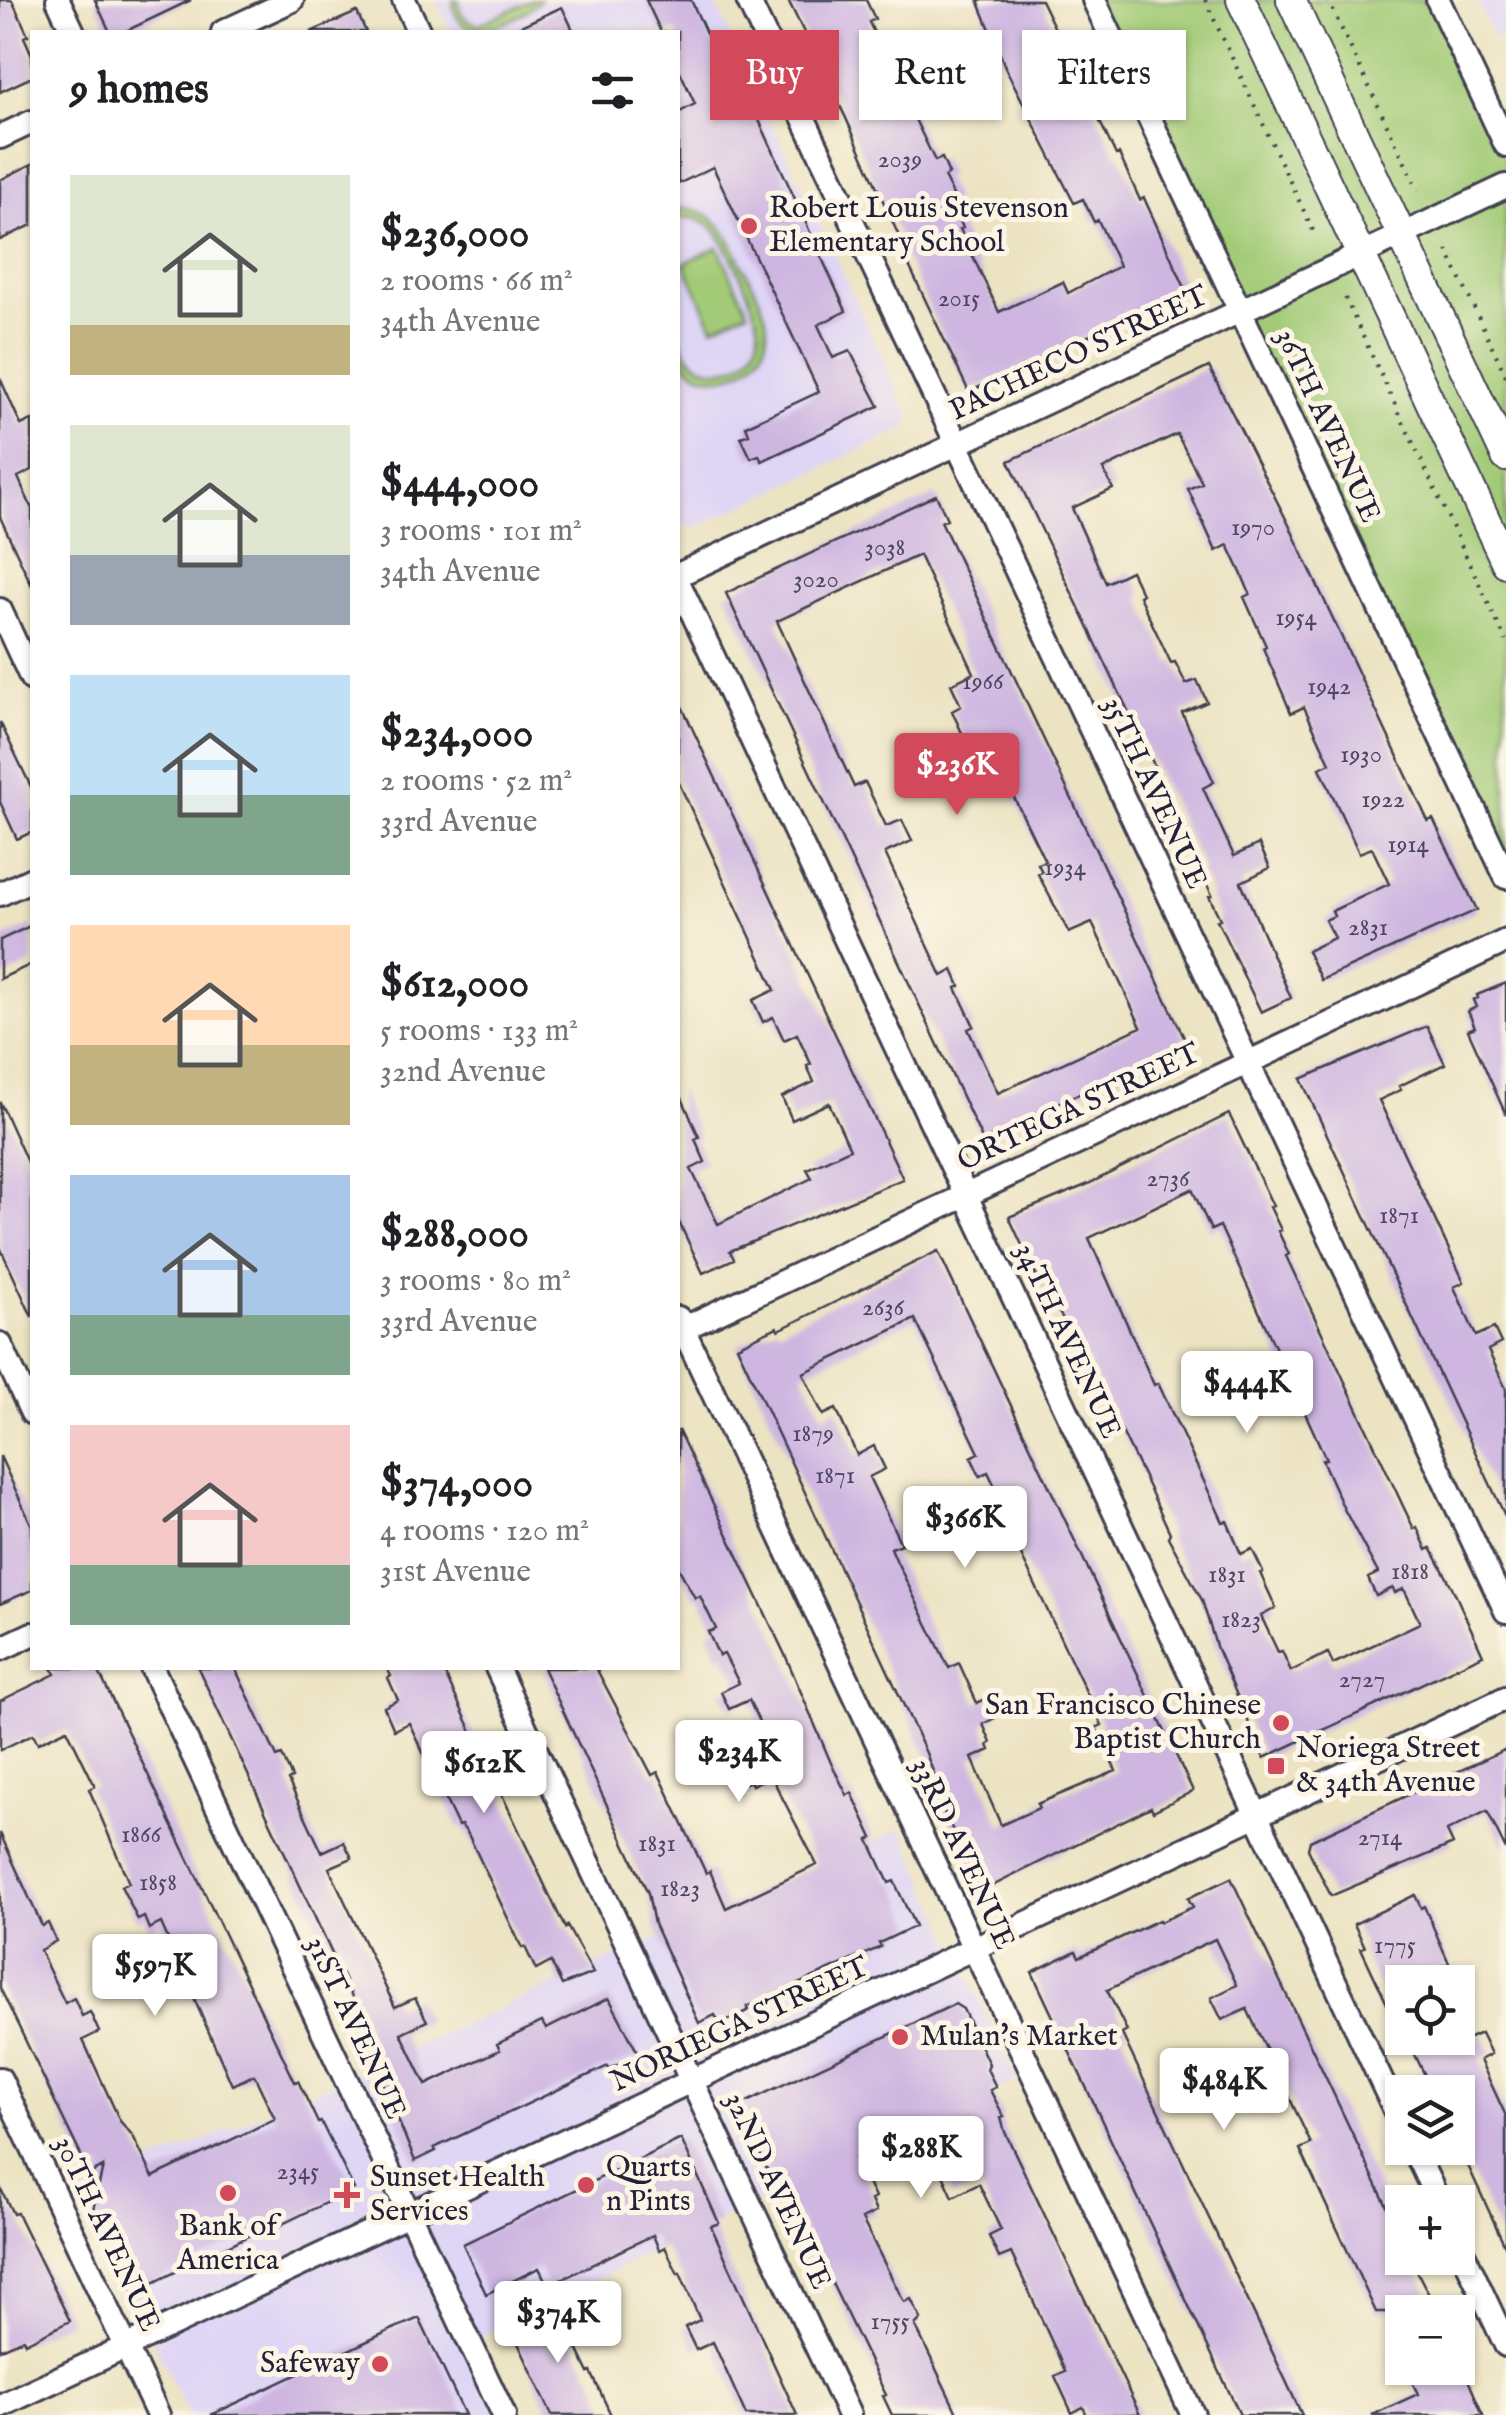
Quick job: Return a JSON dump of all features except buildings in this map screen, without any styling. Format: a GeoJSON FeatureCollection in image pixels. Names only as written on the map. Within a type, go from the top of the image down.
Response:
{"type":"FeatureCollection","features":[{"type":"Feature","properties":{"kind":"main road"},"geometry":{"type":"LineString","coordinates":[[1241,0],[1506,563]]}},
{"type":"Feature","properties":{"kind":"main road"},"geometry":{"type":"LineString","coordinates":[[1291,0],[1506,457]]}},
{"type":"Feature","properties":{"kind":"street"},"geometry":{"type":"LineString","coordinates":[[58,0],[72,30]]}},
{"type":"Feature","properties":{"kind":"street"},"geometry":{"type":"LineString","coordinates":[[227,30],[292,0]]}},
{"type":"Feature","properties":{"kind":"street"},"geometry":{"type":"LineString","coordinates":[[404,0],[418,30]]}},
{"type":"Feature","properties":{"kind":"street","name":"35TH AVENUE"},"geometry":{"type":"LineString","coordinates":[[748,0],[1506,1611]]}},
{"type":"Feature","properties":{"kind":"street","name":"36TH AVENUE"},"geometry":{"type":"LineString","coordinates":[[1094,0],[1506,877]]}},
{"type":"Feature","properties":{"kind":"street"},"geometry":{"type":"LineString","coordinates":[[1438,0],[1506,145]]}},
{"type":"Feature","properties":{"kind":"street"},"geometry":{"type":"LineString","coordinates":[[0,137],[30,123]]}},
{"type":"Feature","properties":{"kind":"street","name":"PACHECO STREET"},"geometry":{"type":"LineString","coordinates":[[680,578],[1506,186]]}},
{"type":"Feature","properties":{"kind":"street","name":"34TH AVENUE"},"geometry":{"type":"LineString","coordinates":[[680,583],[1385,2089]]}},
{"type":"Feature","properties":{"kind":"street"},"geometry":{"type":"LineString","coordinates":[[0,610],[30,675]]}},
{"type":"Feature","properties":{"kind":"street"},"geometry":{"type":"LineString","coordinates":[[0,894],[30,880]]}},
{"type":"Feature","properties":{"kind":"street","name":"ORTEGA STREET"},"geometry":{"type":"LineString","coordinates":[[680,1326],[1506,941]]}},
{"type":"Feature","properties":{"kind":"street","name":"33RD AVENUE"},"geometry":{"type":"LineString","coordinates":[[680,1328],[1193,2415]]}},
{"type":"Feature","properties":{"kind":"street"},"geometry":{"type":"LineString","coordinates":[[0,1344],[30,1409]]}},
{"type":"Feature","properties":{"kind":"street"},"geometry":{"type":"LineString","coordinates":[[0,1649],[30,1635]]}},
{"type":"Feature","properties":{"kind":"street","name":"31ST AVENUE"},"geometry":{"type":"LineString","coordinates":[[153,1670],[504,2415]]}},
{"type":"Feature","properties":{"kind":"street","name":"32ND AVENUE"},"geometry":{"type":"LineString","coordinates":[[498,1670],[849,2415]]}},
{"type":"Feature","properties":{"kind":"street","name":"NORIEGA STREET"},"geometry":{"type":"LineString","coordinates":[[0,2406],[1506,1698]]}},
{"type":"Feature","properties":{"kind":"street","name":"30TH AVENUE"},"geometry":{"type":"LineString","coordinates":[[0,2079],[158,2415]]}},
{"type":"Feature","properties":{"kind":"street"},"geometry":{"type":"LineString","coordinates":[[1473,2275],[1506,2345]]}},
{"type":"Feature","properties":{"kind":"path"},"geometry":{"type":"LineString","coordinates":[[1205,0],[1316,236]]}},
{"type":"Feature","properties":{"kind":"path"},"geometry":{"type":"LineString","coordinates":[[1328,0],[1418,190]]}},
{"type":"Feature","properties":{"kind":"path"},"geometry":{"type":"LineString","coordinates":[[1447,250],[1506,376]]}},
{"type":"Feature","properties":{"kind":"path"},"geometry":{"type":"LineString","coordinates":[[1344,298],[1506,641]]}},
{"type":"Feature","properties":{"kind":"shaded area","name":"Robert Louis Stevenson Elementary School"},"geometry":{"type":"Polygon","coordinates":[[[436,0],[714,0],[728,30],[710,30],[710,120],[770,120],[911,419],[907,421],[909,427],[690,530],[680,518],[680,30],[450,30],[436,0]]]}},
{"type":"Feature","properties":{"kind":"shaded area"},"geometry":{"type":"Polygon","coordinates":[[[1477,0],[1506,0],[1506,34],[1495,39],[1477,0]]]}},
{"type":"Feature","properties":{"kind":"shaded area"},"geometry":{"type":"Polygon","coordinates":[[[902,1829],[1016,2081],[731,2213],[470,2342],[504,2415],[188,2415],[136,2305],[78,2197],[902,1829]]]}},
{"type":"Feature","properties":{"kind":"green space"},"geometry":{"type":"Polygon","coordinates":[[[453,0],[459,0],[464,16],[480,24],[540,0],[504,23],[475,28],[464,25],[456,16],[453,0]]]}},
{"type":"Feature","properties":{"kind":"green space"},"geometry":{"type":"Polygon","coordinates":[[[1094,0],[1438,0],[1506,144],[1506,877],[1150,120],[1186,120],[1186,30],[1108,30],[1094,0]]]}},
{"type":"Feature","properties":{"kind":"green space"},"geometry":{"type":"Polygon","coordinates":[[[680,209],[703,213],[724,230],[764,311],[766,341],[757,358],[743,370],[726,376],[709,376],[693,370],[682,356],[680,339],[686,352],[704,367],[734,366],[751,354],[756,345],[759,334],[755,311],[719,236],[701,220],[680,218],[680,209]]]}},
{"type":"Feature","properties":{"kind":"green space"},"geometry":{"type":"Polygon","coordinates":[[[718,247],[748,311],[713,327],[684,263],[718,247]]]}},
{"type":"Feature","properties":{"kind":"place","name":"Robert Louis Stevenson Elementary School"},"geometry":{"type":"Point","coordinates":[749,226]}},
{"type":"Feature","properties":{"kind":"place","name":"San Francisco Chinese Baptist Church"},"geometry":{"type":"Point","coordinates":[1281,1723]}},
{"type":"Feature","properties":{"kind":"place","name":"Noriega Street & 34th Avenue"},"geometry":{"type":"Point","coordinates":[1276,1766]}},
{"type":"Feature","properties":{"kind":"place","name":"Mulan's Market"},"geometry":{"type":"Point","coordinates":[900,2037]}},
{"type":"Feature","properties":{"kind":"place","name":"Quarts n Pints"},"geometry":{"type":"Point","coordinates":[586,2185]}},
{"type":"Feature","properties":{"kind":"place","name":"Bank of America"},"geometry":{"type":"Point","coordinates":[228,2193]}},
{"type":"Feature","properties":{"kind":"place","name":"Sunset Health Services"},"geometry":{"type":"Point","coordinates":[347,2195]}},
{"type":"Feature","properties":{"kind":"place","name":"Safeway"},"geometry":{"type":"Point","coordinates":[380,2364]}}]}
